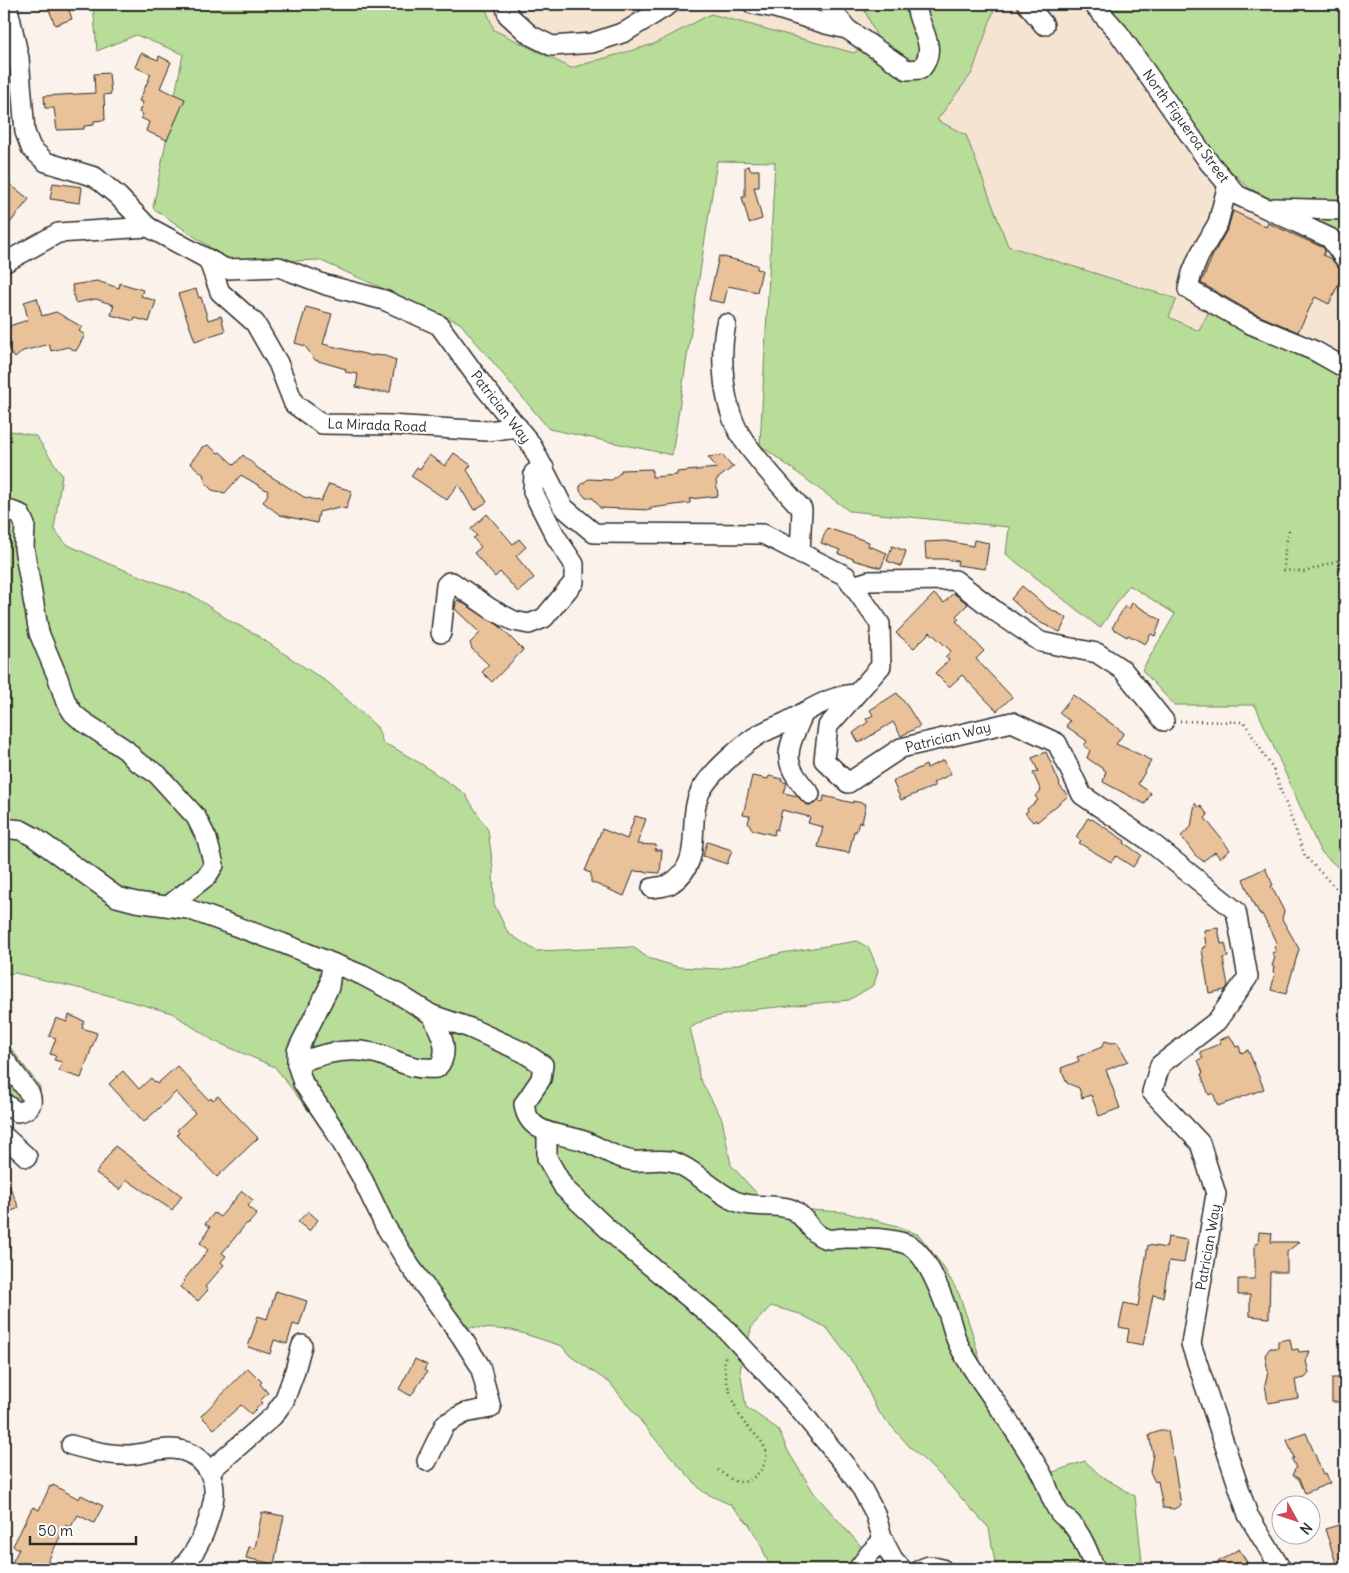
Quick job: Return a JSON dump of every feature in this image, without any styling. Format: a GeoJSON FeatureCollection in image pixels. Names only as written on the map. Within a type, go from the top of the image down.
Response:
{"type":"FeatureCollection","features":[{"type":"Feature","properties":{"kind":"street"},"geometry":{"type":"LineString","coordinates":[[7,4],[19,58],[25,132],[31,148],[46,162],[95,177],[118,196],[148,227]]}},
{"type":"Feature","properties":{"kind":"street"},"geometry":{"type":"LineString","coordinates":[[505,4],[508,15],[530,35],[552,46],[592,43],[625,32],[662,7],[670,4]]}},
{"type":"Feature","properties":{"kind":"street"},"geometry":{"type":"LineString","coordinates":[[753,4],[775,8],[847,29]]}},
{"type":"Feature","properties":{"kind":"street"},"geometry":{"type":"LineString","coordinates":[[827,4],[847,29],[907,70],[921,69],[926,63],[929,43],[916,14],[916,4]]}},
{"type":"Feature","properties":{"kind":"street"},"geometry":{"type":"LineString","coordinates":[[1027,4],[1044,26]]}},
{"type":"Feature","properties":{"kind":"street","name":"North Figueroa Street"},"geometry":{"type":"LineString","coordinates":[[1092,4],[1118,32],[1208,161],[1237,194],[1330,238],[1345,259]]}},
{"type":"Feature","properties":{"kind":"street"},"geometry":{"type":"LineString","coordinates":[[1228,184],[1218,223],[1199,256],[1188,289],[1248,323],[1315,351],[1345,368]]}},
{"type":"Feature","properties":{"kind":"street"},"geometry":{"type":"LineString","coordinates":[[1266,208],[1345,210]]}},
{"type":"Feature","properties":{"kind":"street"},"geometry":{"type":"LineString","coordinates":[[4,263],[58,233],[148,227]]}},
{"type":"Feature","properties":{"kind":"street","name":"Patrician Way"},"geometry":{"type":"LineString","coordinates":[[148,227],[226,269],[279,267],[326,285],[384,300],[439,325],[485,388],[531,444],[563,507],[594,533],[763,534],[846,576],[880,624],[881,666],[828,726],[824,760],[848,783],[901,748],[1012,722],[1057,743],[1082,795],[1148,840],[1236,911],[1248,977],[1217,1021],[1160,1065],[1152,1092],[1200,1143],[1216,1194],[1191,1344],[1248,1515],[1281,1569]]}},
{"type":"Feature","properties":{"kind":"street","name":"La Mirada Road"},"geometry":{"type":"LineString","coordinates":[[208,259],[220,292],[255,323],[278,363],[294,404],[322,424],[389,425],[488,431],[518,427]]}},
{"type":"Feature","properties":{"kind":"street"},"geometry":{"type":"LineString","coordinates":[[726,324],[723,340],[725,388],[730,412],[742,438],[802,510],[800,553]]}},
{"type":"Feature","properties":{"kind":"street"},"geometry":{"type":"LineString","coordinates":[[441,633],[446,585],[449,582],[452,582],[491,609],[514,621],[529,624],[544,618],[574,582],[574,564],[556,537],[533,492],[534,473],[544,468]]}},
{"type":"Feature","properties":{"kind":"street"},"geometry":{"type":"LineString","coordinates":[[8,510],[20,514],[25,525],[24,548],[39,633],[65,700],[73,713],[126,750],[136,761],[157,774],[196,817],[207,839],[214,865],[207,876],[168,906]]}},
{"type":"Feature","properties":{"kind":"street"},"geometry":{"type":"LineString","coordinates":[[853,586],[869,580],[955,580],[998,613],[1041,642],[1098,653],[1123,670],[1164,721]]}},
{"type":"Feature","properties":{"kind":"street"},"geometry":{"type":"LineString","coordinates":[[652,888],[669,885],[685,871],[691,858],[696,809],[703,788],[730,758],[760,734],[840,695],[856,694]]}},
{"type":"Feature","properties":{"kind":"street"},"geometry":{"type":"LineString","coordinates":[[804,712],[792,740],[789,757],[790,768],[796,779],[810,794]]}},
{"type":"Feature","properties":{"kind":"street"},"geometry":{"type":"LineString","coordinates":[[4,828],[21,830],[34,837],[118,897],[136,902],[188,909],[208,915],[362,976],[400,995],[432,1015],[479,1032],[533,1057],[543,1065],[541,1079],[524,1104],[526,1114],[535,1124],[547,1132],[580,1140],[616,1158],[635,1161],[670,1161],[680,1164],[718,1192],[736,1202],[753,1207],[790,1209],[801,1216],[819,1235],[828,1239],[871,1238],[898,1242],[912,1247],[923,1259],[938,1287],[957,1341],[973,1370],[1043,1476],[1059,1512],[1072,1524],[1088,1552],[1095,1569]]}},
{"type":"Feature","properties":{"kind":"street"},"geometry":{"type":"LineString","coordinates":[[332,964],[329,986],[297,1051],[296,1064],[303,1083],[334,1129],[361,1176],[384,1224],[410,1266],[461,1336],[480,1366],[491,1408],[465,1413],[445,1424],[428,1461]]}},
{"type":"Feature","properties":{"kind":"street"},"geometry":{"type":"LineString","coordinates":[[296,1064],[336,1052],[362,1051],[383,1056],[407,1066],[425,1069],[437,1068],[443,1061],[445,1050],[432,1015]]}},
{"type":"Feature","properties":{"kind":"street"},"geometry":{"type":"LineString","coordinates":[[4,1059],[30,1094],[32,1100],[29,1108],[17,1112],[4,1103]]}},
{"type":"Feature","properties":{"kind":"street"},"geometry":{"type":"LineString","coordinates":[[547,1132],[547,1158],[564,1188],[624,1244],[722,1325],[794,1404],[845,1464],[862,1489],[875,1512],[883,1540],[902,1569]]}},
{"type":"Feature","properties":{"kind":"street"},"geometry":{"type":"LineString","coordinates":[[4,1136],[27,1157]]}},
{"type":"Feature","properties":{"kind":"street"},"geometry":{"type":"LineString","coordinates":[[210,1471],[273,1416],[284,1401],[302,1345]]}},
{"type":"Feature","properties":{"kind":"street"},"geometry":{"type":"LineString","coordinates":[[71,1445],[100,1453],[125,1455],[171,1449],[181,1450],[192,1454],[210,1471],[215,1494],[210,1514],[196,1549],[180,1569]]}},
{"type":"Feature","properties":{"kind":"street"},"geometry":{"type":"LineString","coordinates":[[858,1569],[883,1540]]}},
{"type":"Feature","properties":{"kind":"street"},"geometry":{"type":"LineString","coordinates":[[920,1569],[929,1566],[942,1569]]}},
{"type":"Feature","properties":{"kind":"path"},"geometry":{"type":"LineString","coordinates":[[1289,530],[1285,549],[1284,570],[1305,572],[1339,560],[1345,560]]}},
{"type":"Feature","properties":{"kind":"path"},"geometry":{"type":"LineString","coordinates":[[1164,721],[1244,722],[1274,772],[1305,856],[1345,898]]}},
{"type":"Feature","properties":{"kind":"path"},"geometry":{"type":"LineString","coordinates":[[718,1470],[731,1479],[742,1482],[752,1478],[762,1468],[766,1459],[766,1449],[744,1424],[726,1376],[724,1360],[727,1349],[735,1339]]}},
{"type":"Feature","properties":{"kind":"shaded area"},"geometry":{"type":"Polygon","coordinates":[[[484,4],[862,4],[876,35],[854,53],[711,15],[654,44],[571,68],[494,30],[484,4]]]}},
{"type":"Feature","properties":{"kind":"shaded area"},"geometry":{"type":"Polygon","coordinates":[[[996,4],[1108,4],[1207,148],[1340,234],[1345,234],[1345,377],[1208,313],[1200,331],[1169,316],[1177,298],[1008,246],[966,135],[937,120],[972,73],[996,4]]]}},
{"type":"Feature","properties":{"kind":"green space"},"geometry":{"type":"Polygon","coordinates":[[[93,4],[484,4],[494,30],[571,68],[654,44],[711,14],[854,53],[876,35],[862,4],[996,4],[972,73],[937,120],[966,135],[1008,246],[1177,299],[1169,317],[1199,331],[1208,313],[1345,377],[1345,874],[1320,851],[1255,705],[1174,705],[1142,670],[1175,614],[1129,585],[1100,628],[1006,554],[1009,527],[849,511],[760,445],[775,162],[717,161],[672,455],[549,429],[460,323],[319,260],[233,263],[153,208],[183,54],[136,35],[97,51],[93,4]]]}},
{"type":"Feature","properties":{"kind":"green space"},"geometry":{"type":"Polygon","coordinates":[[[1108,4],[1345,4],[1345,234],[1340,234],[1249,188],[1207,148],[1108,4]]]}},
{"type":"Feature","properties":{"kind":"green space"},"geometry":{"type":"Polygon","coordinates":[[[11,431],[36,436],[62,475],[54,529],[66,544],[109,564],[195,597],[230,621],[252,632],[330,684],[377,727],[383,743],[423,765],[465,794],[488,830],[493,868],[494,904],[508,933],[536,951],[633,947],[648,958],[678,967],[719,969],[782,953],[857,941],[869,948],[878,970],[874,985],[849,1000],[748,1010],[706,1019],[690,1028],[697,1056],[699,1077],[722,1119],[731,1165],[761,1198],[781,1197],[798,1201],[810,1210],[843,1212],[898,1226],[919,1235],[942,1265],[959,1294],[985,1378],[1025,1436],[1053,1472],[1085,1461],[1101,1476],[1135,1496],[1142,1562],[1145,1569],[996,1569],[989,1528],[941,1476],[909,1446],[877,1410],[859,1371],[827,1328],[800,1314],[771,1306],[752,1326],[740,1370],[746,1407],[778,1429],[789,1453],[814,1493],[881,1569],[771,1569],[760,1543],[749,1524],[731,1505],[703,1492],[656,1440],[610,1383],[570,1356],[562,1346],[512,1330],[467,1327],[425,1295],[367,1208],[321,1127],[275,1067],[214,1041],[172,1013],[15,973],[4,974],[4,437],[11,431]]]}},
{"type":"Feature","properties":{"kind":"green space"},"geometry":{"type":"Polygon","coordinates":[[[4,1039],[40,1087],[38,1106],[4,1110],[4,1039]]]}},
{"type":"Feature","properties":{"kind":"building"},"geometry":{"type":"Polygon","coordinates":[[[47,4],[67,4],[72,19],[55,25],[47,4]]]}},
{"type":"Feature","properties":{"kind":"building"},"geometry":{"type":"Polygon","coordinates":[[[141,53],[158,60],[159,56],[171,62],[160,88],[185,99],[167,140],[146,131],[149,122],[141,118],[143,114],[139,112],[143,102],[139,101],[151,74],[135,67],[141,53]]]}},
{"type":"Feature","properties":{"kind":"building"},"geometry":{"type":"Polygon","coordinates":[[[109,73],[111,94],[104,95],[105,120],[94,121],[94,125],[84,126],[84,129],[57,130],[54,108],[45,108],[44,96],[95,93],[94,74],[109,73]]]}},
{"type":"Feature","properties":{"kind":"building"},"geometry":{"type":"Polygon","coordinates":[[[749,166],[750,170],[759,170],[759,187],[754,187],[762,219],[749,223],[742,197],[745,197],[745,167],[749,166]]]}},
{"type":"Feature","properties":{"kind":"building"},"geometry":{"type":"Polygon","coordinates":[[[4,180],[29,199],[10,223],[4,218],[4,180]]]}},
{"type":"Feature","properties":{"kind":"building"},"geometry":{"type":"Polygon","coordinates":[[[53,183],[82,187],[80,203],[50,199],[53,183]]]}},
{"type":"Feature","properties":{"kind":"building"},"geometry":{"type":"Polygon","coordinates":[[[1233,211],[1266,227],[1268,223],[1324,248],[1323,255],[1331,259],[1340,269],[1345,270],[1329,304],[1315,297],[1298,332],[1253,313],[1201,283],[1213,255],[1228,228],[1233,211]]]}},
{"type":"Feature","properties":{"kind":"building"},"geometry":{"type":"Polygon","coordinates":[[[719,256],[757,265],[757,269],[762,270],[757,292],[728,286],[724,303],[709,300],[719,256]]]}},
{"type":"Feature","properties":{"kind":"building"},"geometry":{"type":"Polygon","coordinates":[[[97,281],[119,288],[120,283],[143,290],[141,296],[156,301],[149,322],[135,318],[134,321],[111,315],[114,305],[96,299],[75,303],[72,285],[97,281]]]}},
{"type":"Feature","properties":{"kind":"building"},"geometry":{"type":"Polygon","coordinates":[[[196,289],[199,298],[201,297],[208,320],[221,316],[225,331],[195,341],[178,294],[196,289]]]}},
{"type":"Feature","properties":{"kind":"building"},"geometry":{"type":"Polygon","coordinates":[[[37,298],[42,316],[56,312],[82,327],[79,331],[85,335],[76,351],[68,347],[51,351],[49,344],[23,351],[15,358],[4,345],[4,332],[12,325],[28,320],[24,302],[37,298]]]}},
{"type":"Feature","properties":{"kind":"building"},"geometry":{"type":"Polygon","coordinates":[[[306,307],[332,314],[323,344],[373,356],[385,356],[396,360],[390,392],[376,392],[356,387],[358,374],[345,372],[346,369],[315,360],[305,346],[295,343],[306,307]]]}},
{"type":"Feature","properties":{"kind":"building"},"geometry":{"type":"Polygon","coordinates":[[[208,445],[218,453],[220,452],[234,465],[243,455],[259,469],[304,497],[321,501],[329,484],[352,491],[346,509],[339,507],[319,512],[317,523],[280,515],[263,502],[268,491],[241,475],[225,493],[212,490],[206,484],[203,474],[190,463],[202,447],[208,445]]]}},
{"type":"Feature","properties":{"kind":"building"},"geometry":{"type":"Polygon","coordinates":[[[454,453],[471,465],[467,470],[487,502],[474,510],[458,484],[447,500],[411,476],[417,467],[420,469],[429,455],[445,466],[454,453]]]}},
{"type":"Feature","properties":{"kind":"building"},"geometry":{"type":"Polygon","coordinates":[[[723,455],[731,466],[734,466],[716,480],[718,496],[690,499],[690,503],[651,508],[651,510],[600,508],[593,498],[586,498],[580,491],[580,486],[588,479],[612,480],[621,470],[652,469],[652,477],[677,475],[677,472],[717,468],[708,457],[723,455]]]}},
{"type":"Feature","properties":{"kind":"building"},"geometry":{"type":"Polygon","coordinates":[[[487,514],[513,544],[519,539],[526,547],[516,556],[534,578],[518,592],[500,572],[495,577],[474,553],[481,547],[473,538],[477,536],[471,529],[487,514]]]}},
{"type":"Feature","properties":{"kind":"building"},"geometry":{"type":"Polygon","coordinates":[[[827,528],[869,542],[868,546],[887,553],[881,568],[853,560],[839,554],[840,550],[821,543],[827,528]]]}},
{"type":"Feature","properties":{"kind":"building"},"geometry":{"type":"Polygon","coordinates":[[[974,540],[989,543],[985,569],[957,565],[958,561],[926,559],[925,542],[946,541],[973,546],[974,540]]]}},
{"type":"Feature","properties":{"kind":"building"},"geometry":{"type":"Polygon","coordinates":[[[892,546],[906,551],[901,566],[887,561],[892,546]]]}},
{"type":"Feature","properties":{"kind":"building"},"geometry":{"type":"Polygon","coordinates":[[[1022,586],[1048,608],[1067,618],[1060,632],[1041,623],[1011,599],[1022,586]]]}},
{"type":"Feature","properties":{"kind":"building"},"geometry":{"type":"Polygon","coordinates":[[[953,593],[968,604],[956,616],[959,619],[956,621],[984,651],[976,659],[1012,697],[997,711],[962,675],[949,687],[935,673],[949,660],[945,657],[951,651],[930,632],[914,648],[896,633],[934,594],[944,603],[953,593]]]}},
{"type":"Feature","properties":{"kind":"building"},"geometry":{"type":"Polygon","coordinates":[[[458,600],[498,625],[523,650],[492,682],[482,672],[489,665],[472,649],[470,643],[480,633],[455,609],[458,600]]]}},
{"type":"Feature","properties":{"kind":"building"},"geometry":{"type":"Polygon","coordinates":[[[1132,603],[1161,620],[1155,636],[1151,634],[1145,644],[1128,635],[1127,637],[1112,628],[1125,606],[1129,609],[1132,603]]]}},
{"type":"Feature","properties":{"kind":"building"},"geometry":{"type":"Polygon","coordinates":[[[897,693],[920,726],[901,736],[893,722],[859,743],[853,733],[868,722],[866,719],[873,715],[870,710],[897,693]]]}},
{"type":"Feature","properties":{"kind":"building"},"geometry":{"type":"Polygon","coordinates":[[[1073,695],[1124,733],[1116,744],[1151,761],[1138,784],[1151,793],[1145,804],[1103,782],[1106,771],[1087,758],[1090,750],[1084,746],[1087,741],[1066,726],[1070,721],[1059,713],[1073,695]]]}},
{"type":"Feature","properties":{"kind":"building"},"geometry":{"type":"Polygon","coordinates":[[[1046,752],[1059,785],[1068,796],[1037,822],[1036,820],[1033,822],[1025,813],[1038,800],[1035,796],[1041,791],[1033,773],[1038,771],[1032,758],[1046,752]]]}},
{"type":"Feature","properties":{"kind":"building"},"geometry":{"type":"Polygon","coordinates":[[[944,760],[951,774],[933,783],[935,786],[901,800],[893,782],[894,780],[926,765],[927,768],[944,760]]]}},
{"type":"Feature","properties":{"kind":"building"},"geometry":{"type":"Polygon","coordinates":[[[752,776],[768,779],[769,776],[782,779],[781,781],[787,783],[784,793],[797,796],[807,805],[812,805],[818,801],[823,802],[824,796],[866,804],[862,823],[859,822],[856,832],[854,831],[849,853],[818,847],[823,827],[808,823],[810,817],[782,810],[774,835],[753,830],[748,823],[750,816],[743,815],[752,776]]]}},
{"type":"Feature","properties":{"kind":"building"},"geometry":{"type":"Polygon","coordinates":[[[1195,803],[1198,807],[1200,805],[1208,815],[1205,818],[1230,850],[1220,858],[1215,852],[1203,861],[1195,855],[1181,836],[1191,827],[1195,803]]]}},
{"type":"Feature","properties":{"kind":"building"},"geometry":{"type":"Polygon","coordinates":[[[635,816],[646,819],[637,844],[656,845],[655,850],[662,850],[660,873],[634,871],[624,896],[591,882],[591,873],[585,871],[602,829],[627,839],[635,816]]]}},
{"type":"Feature","properties":{"kind":"building"},"geometry":{"type":"Polygon","coordinates":[[[1088,818],[1125,841],[1124,843],[1141,855],[1133,867],[1116,856],[1111,862],[1079,843],[1081,841],[1076,837],[1088,818]]]}},
{"type":"Feature","properties":{"kind":"building"},"geometry":{"type":"Polygon","coordinates":[[[707,842],[732,850],[727,864],[703,856],[707,842]]]}},
{"type":"Feature","properties":{"kind":"building"},"geometry":{"type":"Polygon","coordinates":[[[1265,868],[1273,885],[1271,886],[1284,911],[1282,919],[1299,949],[1286,994],[1271,990],[1275,974],[1273,972],[1274,967],[1272,966],[1275,957],[1272,953],[1276,951],[1274,947],[1277,944],[1262,914],[1260,915],[1255,908],[1243,879],[1265,868]]]}},
{"type":"Feature","properties":{"kind":"building"},"geometry":{"type":"Polygon","coordinates":[[[1218,928],[1221,944],[1225,943],[1228,957],[1223,958],[1228,986],[1225,990],[1209,993],[1202,950],[1203,947],[1206,947],[1204,930],[1218,928]]]}},
{"type":"Feature","properties":{"kind":"building"},"geometry":{"type":"Polygon","coordinates":[[[69,1015],[84,1021],[82,1028],[97,1033],[81,1078],[59,1071],[62,1062],[54,1060],[56,1056],[50,1054],[56,1038],[49,1036],[56,1018],[67,1022],[69,1015]]]}},
{"type":"Feature","properties":{"kind":"building"},"geometry":{"type":"Polygon","coordinates":[[[1230,1036],[1236,1047],[1239,1046],[1241,1053],[1248,1050],[1264,1089],[1218,1106],[1213,1093],[1209,1095],[1198,1060],[1203,1058],[1200,1052],[1221,1043],[1219,1040],[1230,1036]]]}},
{"type":"Feature","properties":{"kind":"building"},"geometry":{"type":"Polygon","coordinates":[[[1105,1041],[1117,1042],[1128,1061],[1106,1070],[1120,1108],[1099,1116],[1091,1095],[1082,1098],[1079,1088],[1067,1083],[1061,1068],[1079,1061],[1077,1057],[1102,1047],[1105,1041]]]}},
{"type":"Feature","properties":{"kind":"building"},"geometry":{"type":"Polygon","coordinates":[[[177,1066],[209,1100],[211,1098],[213,1100],[218,1096],[258,1138],[217,1177],[177,1135],[179,1133],[177,1130],[195,1113],[176,1092],[144,1122],[109,1084],[123,1071],[139,1089],[151,1078],[157,1084],[177,1066]]]}},
{"type":"Feature","properties":{"kind":"building"},"geometry":{"type":"Polygon","coordinates":[[[115,1146],[182,1196],[172,1210],[127,1180],[120,1190],[96,1173],[115,1146]]]}},
{"type":"Feature","properties":{"kind":"building"},"geometry":{"type":"Polygon","coordinates":[[[4,1173],[19,1208],[4,1214],[4,1173]]]}},
{"type":"Feature","properties":{"kind":"building"},"geometry":{"type":"Polygon","coordinates":[[[242,1191],[253,1200],[248,1206],[257,1214],[246,1224],[222,1253],[226,1256],[221,1262],[224,1265],[205,1287],[208,1290],[198,1301],[180,1287],[208,1250],[200,1243],[210,1227],[205,1224],[214,1213],[220,1217],[242,1191]]]}},
{"type":"Feature","properties":{"kind":"building"},"geometry":{"type":"Polygon","coordinates":[[[308,1211],[318,1220],[309,1231],[298,1222],[308,1211]]]}},
{"type":"Feature","properties":{"kind":"building"},"geometry":{"type":"Polygon","coordinates":[[[1259,1232],[1272,1233],[1271,1242],[1299,1242],[1287,1252],[1287,1272],[1270,1272],[1269,1318],[1250,1316],[1250,1295],[1238,1295],[1238,1279],[1255,1279],[1255,1244],[1258,1244],[1259,1232]]]}},
{"type":"Feature","properties":{"kind":"building"},"geometry":{"type":"Polygon","coordinates":[[[1168,1237],[1188,1240],[1184,1263],[1169,1261],[1163,1297],[1153,1295],[1143,1345],[1127,1342],[1129,1329],[1119,1327],[1124,1303],[1138,1306],[1148,1245],[1166,1248],[1168,1237]]]}},
{"type":"Feature","properties":{"kind":"building"},"geometry":{"type":"Polygon","coordinates":[[[276,1291],[307,1301],[299,1326],[293,1324],[287,1344],[274,1340],[270,1354],[248,1347],[258,1316],[267,1319],[276,1291]]]}},
{"type":"Feature","properties":{"kind":"building"},"geometry":{"type":"Polygon","coordinates":[[[1290,1339],[1292,1350],[1298,1349],[1299,1352],[1310,1351],[1306,1361],[1309,1373],[1305,1378],[1295,1380],[1298,1398],[1268,1403],[1265,1384],[1268,1372],[1265,1355],[1270,1348],[1278,1348],[1278,1341],[1290,1339]]]}},
{"type":"Feature","properties":{"kind":"building"},"geometry":{"type":"Polygon","coordinates":[[[415,1359],[427,1365],[424,1370],[427,1372],[411,1396],[399,1389],[415,1359]]]}},
{"type":"Feature","properties":{"kind":"building"},"geometry":{"type":"Polygon","coordinates":[[[248,1368],[262,1382],[260,1384],[268,1393],[260,1401],[262,1403],[251,1414],[241,1405],[214,1429],[201,1416],[248,1368]]]}},
{"type":"Feature","properties":{"kind":"building"},"geometry":{"type":"Polygon","coordinates":[[[1332,1378],[1345,1378],[1345,1402],[1332,1402],[1332,1378]]]}},
{"type":"Feature","properties":{"kind":"building"},"geometry":{"type":"Polygon","coordinates":[[[1160,1431],[1168,1431],[1173,1457],[1181,1505],[1174,1509],[1163,1508],[1158,1481],[1155,1482],[1150,1472],[1153,1454],[1149,1435],[1160,1431]]]}},
{"type":"Feature","properties":{"kind":"building"},"geometry":{"type":"Polygon","coordinates":[[[1306,1433],[1323,1474],[1326,1473],[1330,1483],[1305,1493],[1299,1479],[1292,1475],[1296,1468],[1287,1440],[1306,1433]]]}},
{"type":"Feature","properties":{"kind":"building"},"geometry":{"type":"Polygon","coordinates":[[[53,1485],[79,1499],[81,1495],[103,1506],[94,1523],[78,1515],[70,1528],[66,1525],[44,1569],[9,1569],[19,1549],[13,1546],[31,1510],[33,1507],[39,1510],[50,1486],[52,1487],[53,1485]]]}},
{"type":"Feature","properties":{"kind":"building"},"geometry":{"type":"Polygon","coordinates":[[[262,1512],[284,1516],[274,1564],[246,1558],[249,1547],[255,1548],[262,1512]]]}},
{"type":"Feature","properties":{"kind":"building"},"geometry":{"type":"Polygon","coordinates":[[[1339,1525],[1345,1545],[1345,1569],[1338,1569],[1325,1529],[1339,1525]]]}},
{"type":"Feature","properties":{"kind":"building"},"geometry":{"type":"Polygon","coordinates":[[[1239,1549],[1251,1569],[1206,1569],[1239,1549]]]}}]}
